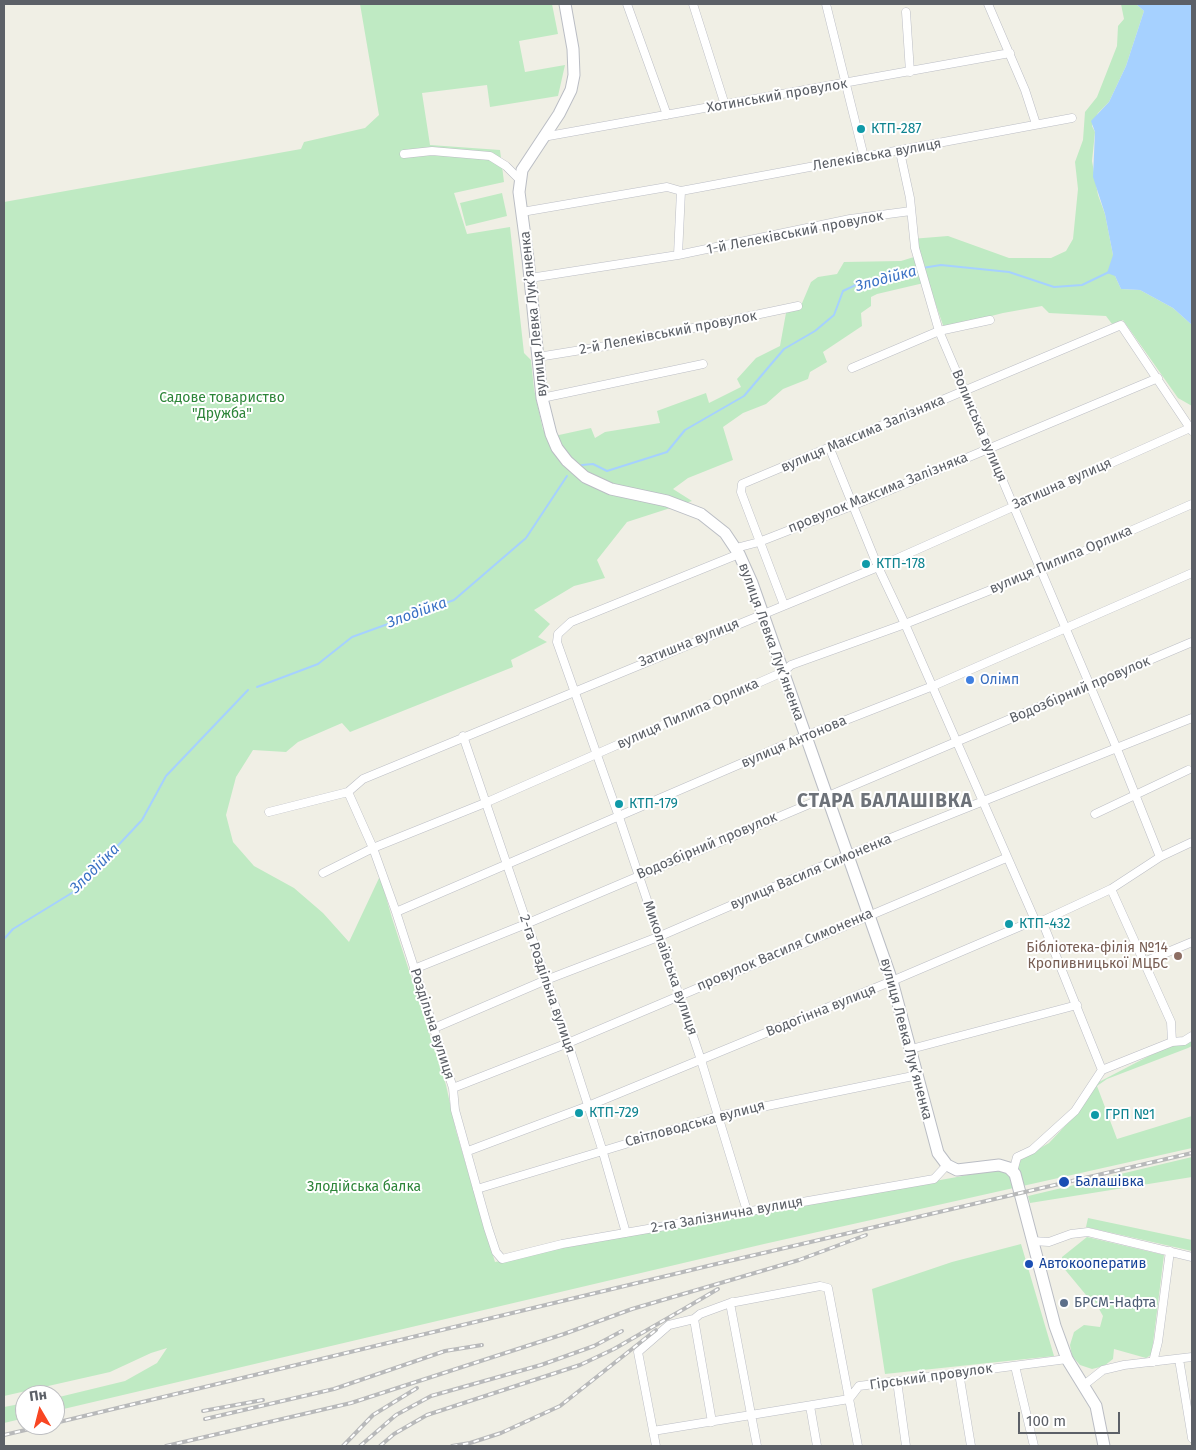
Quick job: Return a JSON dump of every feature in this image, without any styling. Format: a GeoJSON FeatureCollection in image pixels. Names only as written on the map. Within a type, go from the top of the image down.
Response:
{"type":"FeatureCollection","features":[{"type":"Feature","properties":{"kind":"street"},"geometry":{"type":"LineString","coordinates":[[404,154],[432,151],[490,156],[506,166],[519,179],[522,170],[567,101],[574,75],[573,49],[565,4]]}},
{"type":"Feature","properties":{"kind":"street"},"geometry":{"type":"LineString","coordinates":[[627,4],[667,115]]}},
{"type":"Feature","properties":{"kind":"street"},"geometry":{"type":"LineString","coordinates":[[693,4],[725,105]]}},
{"type":"Feature","properties":{"kind":"street"},"geometry":{"type":"LineString","coordinates":[[826,4],[864,157]]}},
{"type":"Feature","properties":{"kind":"street"},"geometry":{"type":"LineString","coordinates":[[988,4],[1010,53],[1036,124]]}},
{"type":"Feature","properties":{"kind":"street"},"geometry":{"type":"LineString","coordinates":[[906,12],[910,72]]}},
{"type":"Feature","properties":{"kind":"street","name":"Хотинський провулок"},"geometry":{"type":"LineString","coordinates":[[543,137],[1010,53]]}},
{"type":"Feature","properties":{"kind":"street","name":"Лелеківська вулиця"},"geometry":{"type":"LineString","coordinates":[[522,212],[666,187],[681,191],[900,152],[1072,118]]}},
{"type":"Feature","properties":{"kind":"street","name":"Волинська вулиця"},"geometry":{"type":"LineString","coordinates":[[900,152],[919,263],[939,331],[1117,749],[1160,857]]}},
{"type":"Feature","properties":{"kind":"street","name":"вулиця Левка Лукʼяненка"},"geometry":{"type":"LineString","coordinates":[[519,179],[542,398],[551,434],[557,448],[567,461],[585,477],[611,489],[686,507],[714,522],[738,551],[870,914],[911,1049],[934,1143],[944,1162]]}},
{"type":"Feature","properties":{"kind":"street"},"geometry":{"type":"LineString","coordinates":[[530,278],[678,255],[681,191]]}},
{"type":"Feature","properties":{"kind":"street","name":"1-й Лелеківський провулок"},"geometry":{"type":"LineString","coordinates":[[678,255],[850,219],[911,211]]}},
{"type":"Feature","properties":{"kind":"street","name":"2-й Лелеківський провулок"},"geometry":{"type":"LineString","coordinates":[[538,358],[612,345],[798,306]]}},
{"type":"Feature","properties":{"kind":"street"},"geometry":{"type":"LineString","coordinates":[[852,368],[939,331],[990,320]]}},
{"type":"Feature","properties":{"kind":"street","name":"вулиця Максима Залізняка"},"geometry":{"type":"LineString","coordinates":[[759,542],[741,492],[742,484],[830,449],[1121,325],[1158,378]]}},
{"type":"Feature","properties":{"kind":"street"},"geometry":{"type":"LineString","coordinates":[[542,398],[703,364]]}},
{"type":"Feature","properties":{"kind":"street"},"geometry":{"type":"LineString","coordinates":[[1158,378],[1191,430]]}},
{"type":"Feature","properties":{"kind":"street","name":"провулок Максима Залізняка"},"geometry":{"type":"LineString","coordinates":[[556,642],[558,634],[571,622],[759,542],[854,505],[988,447],[1158,378]]}},
{"type":"Feature","properties":{"kind":"street","name":"Затишна вулиця"},"geometry":{"type":"LineString","coordinates":[[269,812],[348,792],[363,779],[463,736],[878,567],[1191,430]]}},
{"type":"Feature","properties":{"kind":"street"},"geometry":{"type":"LineString","coordinates":[[830,449],[878,567],[957,742],[1006,858],[1039,920],[1077,1005],[1102,1070]]}},
{"type":"Feature","properties":{"kind":"street","name":"вулиця Пилипа Орлика"},"geometry":{"type":"LineString","coordinates":[[323,873],[374,848],[597,754],[783,672],[791,665],[905,624],[1041,570],[1192,504]]}},
{"type":"Feature","properties":{"kind":"street"},"geometry":{"type":"LineString","coordinates":[[759,542],[784,605]]}},
{"type":"Feature","properties":{"kind":"street","name":"вулиця Антонова"},"geometry":{"type":"LineString","coordinates":[[396,912],[506,864],[619,818],[805,736],[932,686],[1192,573]]}},
{"type":"Feature","properties":{"kind":"street","name":"Миколаївська вулиця"},"geometry":{"type":"LineString","coordinates":[[556,642],[597,754],[701,1060],[747,1211]]}},
{"type":"Feature","properties":{"kind":"street","name":"Водозбірний провулок"},"geometry":{"type":"LineString","coordinates":[[414,969],[526,924],[826,795],[957,742],[1192,642]]}},
{"type":"Feature","properties":{"kind":"street","name":"вулиця Василя Симоненка"},"geometry":{"type":"LineString","coordinates":[[432,1029],[546,980],[658,937],[848,854],[1192,718]]}},
{"type":"Feature","properties":{"kind":"street","name":"2-га Роздільна вулиця"},"geometry":{"type":"LineString","coordinates":[[463,736],[568,1043],[602,1149],[626,1233]]}},
{"type":"Feature","properties":{"kind":"street"},"geometry":{"type":"LineString","coordinates":[[1095,814],[1188,770]]}},
{"type":"Feature","properties":{"kind":"street","name":"Роздільна вулиця"},"geometry":{"type":"LineString","coordinates":[[348,792],[374,848],[396,912],[432,1029],[453,1088],[456,1110],[496,1252],[502,1259]]}},
{"type":"Feature","properties":{"kind":"street","name":"Водогінна вулиця"},"geometry":{"type":"LineString","coordinates":[[468,1151],[588,1106],[1039,920],[1111,889],[1160,857],[1192,842]]}},
{"type":"Feature","properties":{"kind":"street","name":"провулок Василя Симоненка"},"geometry":{"type":"LineString","coordinates":[[453,1088],[568,1043],[1006,858]]}},
{"type":"Feature","properties":{"kind":"street"},"geometry":{"type":"LineString","coordinates":[[1111,889],[1171,1022],[1172,1042]]}},
{"type":"Feature","properties":{"kind":"street"},"geometry":{"type":"LineString","coordinates":[[1144,962],[1192,942]]}},
{"type":"Feature","properties":{"kind":"street"},"geometry":{"type":"LineString","coordinates":[[911,1049],[1077,1005]]}},
{"type":"Feature","properties":{"kind":"street"},"geometry":{"type":"LineString","coordinates":[[1013,1172],[1017,1157],[1032,1150],[1075,1111],[1102,1070],[1172,1042],[1184,1041],[1192,1036]]}},
{"type":"Feature","properties":{"kind":"street","name":"Світловодська вулиця"},"geometry":{"type":"LineString","coordinates":[[477,1189],[602,1149],[718,1116],[918,1075]]}},
{"type":"Feature","properties":{"kind":"street"},"geometry":{"type":"LineString","coordinates":[[944,1162],[963,1170],[999,1165],[1013,1172],[1018,1181],[1055,1326],[1067,1359],[1096,1406],[1104,1446]]}},
{"type":"Feature","properties":{"kind":"street","name":"2-га Залізнична вулиця"},"geometry":{"type":"LineString","coordinates":[[502,1259],[562,1244],[934,1179],[944,1162]]}},
{"type":"Feature","properties":{"kind":"street"},"geometry":{"type":"LineString","coordinates":[[1032,1241],[1049,1242],[1071,1234],[1088,1232],[1192,1257]]}},
{"type":"Feature","properties":{"kind":"street"},"geometry":{"type":"LineString","coordinates":[[1153,1362],[1158,1342],[1170,1251]]}},
{"type":"Feature","properties":{"kind":"street"},"geometry":{"type":"LineString","coordinates":[[656,1446],[638,1352],[669,1325],[694,1319],[700,1314],[730,1303],[820,1286],[828,1288],[858,1446]]}},
{"type":"Feature","properties":{"kind":"street"},"geometry":{"type":"LineString","coordinates":[[730,1303],[756,1446]]}},
{"type":"Feature","properties":{"kind":"street"},"geometry":{"type":"LineString","coordinates":[[694,1319],[712,1422]]}},
{"type":"Feature","properties":{"kind":"street"},"geometry":{"type":"LineString","coordinates":[[1084,1385],[1103,1370],[1124,1365],[1192,1357]]}},
{"type":"Feature","properties":{"kind":"street","name":"Гірський провулок"},"geometry":{"type":"LineString","coordinates":[[653,1431],[850,1399],[859,1386],[1067,1359]]}},
{"type":"Feature","properties":{"kind":"street"},"geometry":{"type":"LineString","coordinates":[[1179,1359],[1192,1438]]}},
{"type":"Feature","properties":{"kind":"street"},"geometry":{"type":"LineString","coordinates":[[1015,1366],[1034,1446]]}},
{"type":"Feature","properties":{"kind":"street"},"geometry":{"type":"LineString","coordinates":[[959,1373],[971,1446]]}},
{"type":"Feature","properties":{"kind":"street"},"geometry":{"type":"LineString","coordinates":[[896,1380],[906,1446]]}},
{"type":"Feature","properties":{"kind":"street"},"geometry":{"type":"LineString","coordinates":[[810,1406],[817,1446]]}},
{"type":"Feature","properties":{"kind":"green space"},"geometry":{"type":"Polygon","coordinates":[[[360,4],[552,4],[558,34],[519,41],[525,72],[565,65],[558,96],[490,107],[487,85],[422,93],[430,145],[500,150],[504,182],[454,193],[467,234],[510,227],[524,353],[531,360],[534,389],[543,430],[559,435],[591,428],[595,438],[605,432],[660,423],[657,411],[706,393],[709,403],[741,387],[737,379],[756,358],[780,346],[786,313],[800,308],[811,282],[818,277],[837,274],[844,262],[901,261],[914,257],[911,239],[948,236],[1009,258],[1051,258],[1066,251],[1073,239],[1078,189],[1075,162],[1083,140],[1085,112],[1097,97],[1117,46],[1118,26],[1124,19],[1121,4],[1136,4],[1144,11],[1126,66],[1109,102],[1098,113],[1092,126],[1095,132],[1092,161],[1098,195],[1105,214],[1115,276],[1121,289],[1140,290],[1173,308],[1192,325],[1192,406],[1178,398],[1123,320],[1112,324],[1106,316],[1049,313],[1042,306],[1003,313],[944,328],[928,282],[877,294],[871,297],[871,306],[861,313],[862,326],[823,352],[827,362],[810,372],[808,379],[783,389],[766,404],[743,413],[723,427],[733,460],[688,478],[673,489],[692,501],[627,522],[597,560],[605,578],[574,586],[534,610],[550,624],[538,637],[547,642],[511,660],[513,667],[350,732],[342,723],[298,742],[286,752],[253,750],[236,777],[226,815],[233,842],[254,866],[294,888],[323,913],[349,942],[380,876],[446,1085],[456,1131],[495,1262],[556,1249],[996,1170],[1019,1171],[1018,1167],[1021,1159],[1049,1143],[1080,1110],[1097,1083],[1170,1045],[1192,1039],[1192,1046],[1188,1048],[1107,1079],[1097,1086],[1117,1139],[1192,1116],[1192,1148],[764,1244],[65,1409],[65,1396],[125,1381],[157,1363],[167,1348],[151,1353],[110,1372],[53,1385],[15,1385],[15,1394],[4,1396],[4,202],[301,149],[304,142],[365,128],[379,115],[360,4]]]}},
{"type":"Feature","properties":{"kind":"green space"},"geometry":{"type":"Polygon","coordinates":[[[502,193],[507,216],[466,226],[460,203],[502,193]]]}},
{"type":"Feature","properties":{"kind":"green space"},"geometry":{"type":"Polygon","coordinates":[[[1192,1157],[1192,1177],[1030,1203],[1028,1196],[1192,1157]]]}},
{"type":"Feature","properties":{"kind":"green space"},"geometry":{"type":"Polygon","coordinates":[[[1088,1218],[1192,1240],[1192,1251],[1086,1227],[1088,1218]]]}},
{"type":"Feature","properties":{"kind":"green space"},"geometry":{"type":"Polygon","coordinates":[[[1087,1237],[1164,1255],[1151,1355],[1146,1358],[1114,1349],[1113,1359],[1104,1366],[1092,1369],[1080,1365],[1072,1356],[1070,1345],[1074,1332],[1084,1325],[1100,1327],[1103,1316],[1094,1300],[1086,1295],[1062,1266],[1062,1257],[1087,1237]]]}},
{"type":"Feature","properties":{"kind":"green space"},"geometry":{"type":"Polygon","coordinates":[[[1021,1244],[1054,1356],[885,1374],[872,1289],[952,1262],[1021,1244]]]}},
{"type":"Feature","properties":{"kind":"green space"},"geometry":{"type":"Polygon","coordinates":[[[15,1405],[15,1420],[4,1423],[4,1407],[15,1405]]]}},
{"type":"Feature","properties":{"kind":"water"},"geometry":{"type":"Polygon","coordinates":[[[1136,4],[1192,4],[1192,325],[1173,308],[1140,290],[1121,289],[1115,276],[1107,273],[1113,255],[1105,214],[1093,177],[1095,132],[1091,121],[1109,102],[1126,66],[1144,11],[1136,4]]]}},
{"type":"Feature","properties":{"kind":"waterway","name":"Злодійка"},"geometry":{"type":"LineString","coordinates":[[922,268],[941,265],[1009,272],[1054,287],[1082,285],[1109,272]]}},
{"type":"Feature","properties":{"kind":"waterway","name":"Злодійка"},"geometry":{"type":"LineString","coordinates":[[582,465],[593,464],[607,471],[667,452],[685,430],[744,396],[784,349],[815,331],[834,315],[843,291],[862,282],[918,269]]}},
{"type":"Feature","properties":{"kind":"waterway","name":"Злодійка"},"geometry":{"type":"LineString","coordinates":[[257,687],[318,664],[352,637],[454,600],[526,538],[567,476]]}},
{"type":"Feature","properties":{"kind":"waterway","name":"Злодійка"},"geometry":{"type":"LineString","coordinates":[[4,939],[13,929],[75,891],[142,820],[166,776],[248,690]]}},
{"type":"Feature","properties":{"kind":"railway"},"geometry":{"type":"LineString","coordinates":[[65,1421],[712,1265],[1192,1153]]}},
{"type":"Feature","properties":{"kind":"railway"},"geometry":{"type":"LineString","coordinates":[[166,1446],[351,1403],[564,1334],[632,1309],[799,1260],[866,1235]]}},
{"type":"Feature","properties":{"kind":"railway"},"geometry":{"type":"LineString","coordinates":[[677,1313],[718,1289]]}},
{"type":"Feature","properties":{"kind":"railway"},"geometry":{"type":"LineString","coordinates":[[380,1446],[394,1434],[427,1415],[580,1365],[614,1349],[682,1310]]}},
{"type":"Feature","properties":{"kind":"railway"},"geometry":{"type":"LineString","coordinates":[[452,1446],[470,1443],[501,1433],[560,1406],[656,1330]]}},
{"type":"Feature","properties":{"kind":"railway"},"geometry":{"type":"LineString","coordinates":[[360,1446],[396,1415],[431,1396],[541,1365],[594,1346],[622,1331]]}},
{"type":"Feature","properties":{"kind":"railway"},"geometry":{"type":"LineString","coordinates":[[205,1419],[334,1389],[445,1351],[482,1345]]}},
{"type":"Feature","properties":{"kind":"railway"},"geometry":{"type":"LineString","coordinates":[[343,1446],[373,1415],[417,1388]]}},
{"type":"Feature","properties":{"kind":"railway"},"geometry":{"type":"LineString","coordinates":[[203,1411],[263,1400]]}},
{"type":"Feature","properties":{"kind":"railway"},"geometry":{"type":"LineString","coordinates":[[4,1435],[15,1432]]}},
{"type":"Feature","properties":{"kind":"place","name":"КТП-287"},"geometry":{"type":"Point","coordinates":[861,129]}},
{"type":"Feature","properties":{"kind":"place","name":"КТП-178"},"geometry":{"type":"Point","coordinates":[866,564]}},
{"type":"Feature","properties":{"kind":"place","name":"Олімп"},"geometry":{"type":"Point","coordinates":[970,680]}},
{"type":"Feature","properties":{"kind":"place","name":"КТП-179"},"geometry":{"type":"Point","coordinates":[619,804]}},
{"type":"Feature","properties":{"kind":"place","name":"КТП-432"},"geometry":{"type":"Point","coordinates":[1009,924]}},
{"type":"Feature","properties":{"kind":"place","name":"Бібліотека-філія №14 Кропивницької МЦБС"},"geometry":{"type":"Point","coordinates":[1178,956]}},
{"type":"Feature","properties":{"kind":"place","name":"КТП-729"},"geometry":{"type":"Point","coordinates":[579,1113]}},
{"type":"Feature","properties":{"kind":"place","name":"ГРП №1"},"geometry":{"type":"Point","coordinates":[1095,1115]}},
{"type":"Feature","properties":{"kind":"place","name":"Балашівка"},"geometry":{"type":"Point","coordinates":[1064,1182]}},
{"type":"Feature","properties":{"kind":"place","name":"Автокооператив"},"geometry":{"type":"Point","coordinates":[1029,1264]}},
{"type":"Feature","properties":{"kind":"place","name":"БРСМ-Нафта"},"geometry":{"type":"Point","coordinates":[1064,1303]}},
{"type":"Feature","properties":{"kind":"district","name":"СТАРА БАЛАШІВКА"},"geometry":{"type":"Point","coordinates":[885,802]}},
{"type":"Feature","properties":{"kind":"park label","name":"Садове товариство \"Дружба\""},"geometry":{"type":"Point","coordinates":[222,406]}},
{"type":"Feature","properties":{"kind":"park label","name":"Злодійська балка"},"geometry":{"type":"Point","coordinates":[364,1187]}}]}
